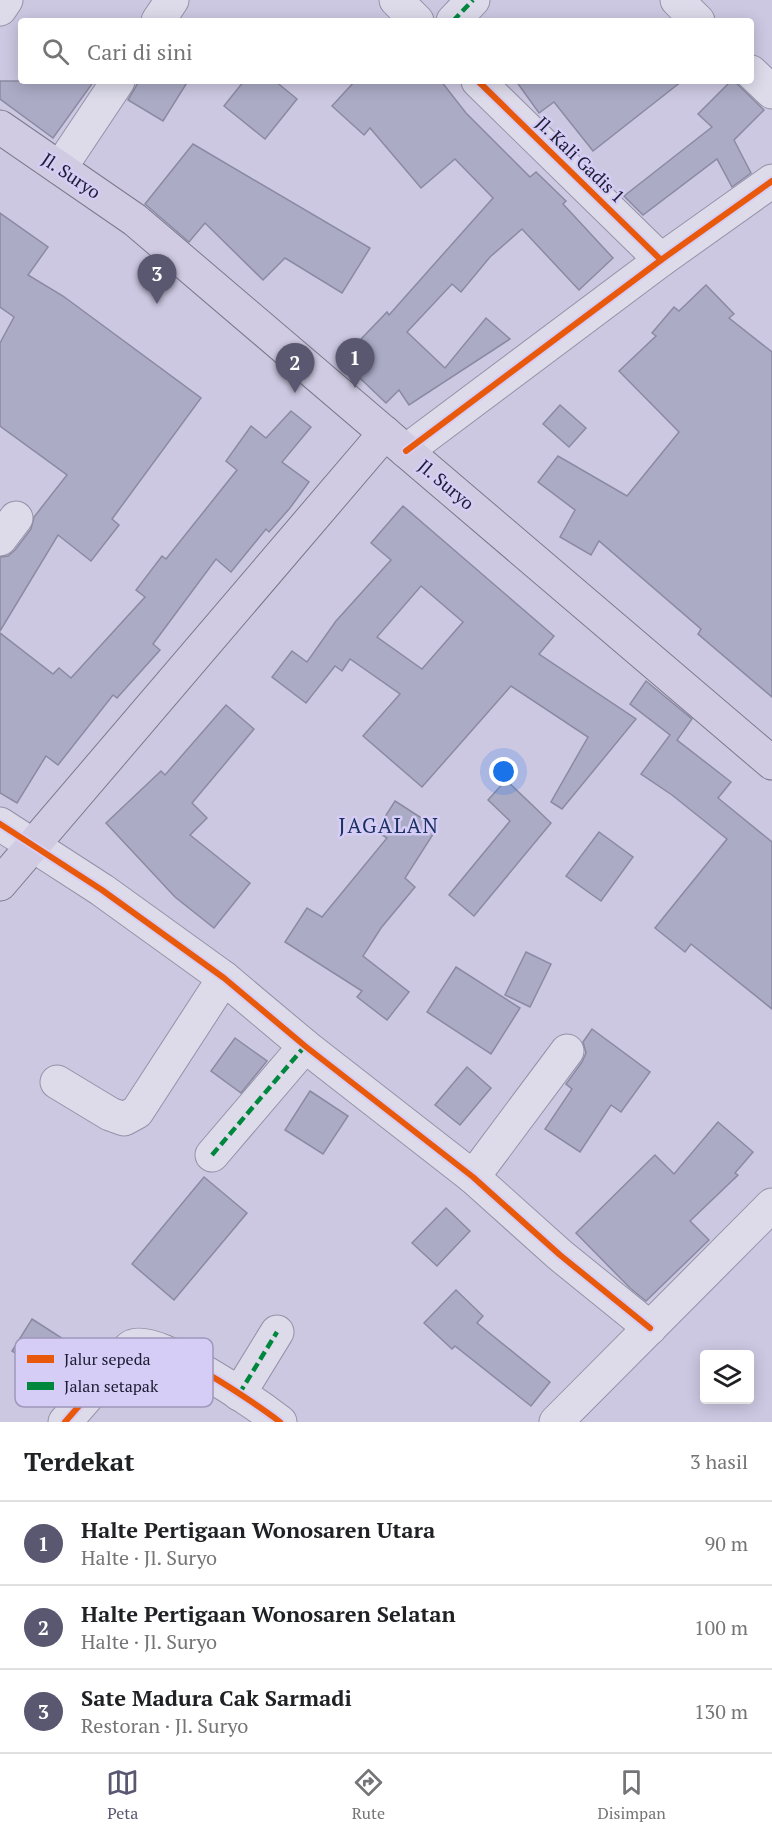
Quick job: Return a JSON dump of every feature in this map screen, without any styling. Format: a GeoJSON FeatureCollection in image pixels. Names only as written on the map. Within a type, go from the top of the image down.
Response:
{"type":"FeatureCollection","features":[{"type":"Feature","properties":{"kind":"main road","name":"Jl. Suryo"},"geometry":{"type":"LineString","coordinates":[[0,128],[135,220],[772,763]]}},
{"type":"Feature","properties":{"kind":"main road"},"geometry":{"type":"LineString","coordinates":[[0,884],[31,846],[396,442]]}},
{"type":"Feature","properties":{"kind":"street"},"geometry":{"type":"LineString","coordinates":[[0,9],[6,0]]}},
{"type":"Feature","properties":{"kind":"street"},"geometry":{"type":"LineString","coordinates":[[160,18],[172,0]]}},
{"type":"Feature","properties":{"kind":"street"},"geometry":{"type":"LineString","coordinates":[[396,0],[414,18]]}},
{"type":"Feature","properties":{"kind":"street"},"geometry":{"type":"LineString","coordinates":[[456,18],[473,0]]}},
{"type":"Feature","properties":{"kind":"street"},"geometry":{"type":"LineString","coordinates":[[676,0],[695,18]]}},
{"type":"Feature","properties":{"kind":"street"},"geometry":{"type":"LineString","coordinates":[[754,75],[772,92]]}},
{"type":"Feature","properties":{"kind":"street"},"geometry":{"type":"LineString","coordinates":[[60,168],[116,84]]}},
{"type":"Feature","properties":{"kind":"street","name":"Jl. Kali Gadis 1"},"geometry":{"type":"LineString","coordinates":[[481,84],[661,260]]}},
{"type":"Feature","properties":{"kind":"street"},"geometry":{"type":"LineString","coordinates":[[396,442],[771,184]]}},
{"type":"Feature","properties":{"kind":"street"},"geometry":{"type":"LineString","coordinates":[[0,824],[102,890],[224,978],[305,1046],[473,1177],[560,1255],[650,1328]]}},
{"type":"Feature","properties":{"kind":"street"},"geometry":{"type":"LineString","coordinates":[[57,1082],[110,1114],[124,1119],[137,1112],[224,978]]}},
{"type":"Feature","properties":{"kind":"street"},"geometry":{"type":"LineString","coordinates":[[212,1155],[305,1046]]}},
{"type":"Feature","properties":{"kind":"street"},"geometry":{"type":"LineString","coordinates":[[473,1177],[567,1051]]}},
{"type":"Feature","properties":{"kind":"street"},"geometry":{"type":"LineString","coordinates":[[556,1422],[772,1206]]}},
{"type":"Feature","properties":{"kind":"street"},"geometry":{"type":"LineString","coordinates":[[239,1394],[277,1332]]}},
{"type":"Feature","properties":{"kind":"street"},"geometry":{"type":"LineString","coordinates":[[213,1376],[280,1422]]}},
{"type":"Feature","properties":{"kind":"street"},"geometry":{"type":"LineString","coordinates":[[65,1422],[78,1407]]}},
{"type":"Feature","properties":{"kind":"building"},"geometry":{"type":"Polygon","coordinates":[[[0,81],[18,81],[18,84],[92,84],[53,138],[0,99],[0,81]]]}},
{"type":"Feature","properties":{"kind":"building"},"geometry":{"type":"Polygon","coordinates":[[[137,84],[186,84],[163,121],[128,100],[137,84]]]}},
{"type":"Feature","properties":{"kind":"building"},"geometry":{"type":"Polygon","coordinates":[[[242,84],[279,84],[297,99],[265,139],[224,106],[242,84]]]}},
{"type":"Feature","properties":{"kind":"building"},"geometry":{"type":"Polygon","coordinates":[[[352,84],[443,84],[466,113],[530,177],[536,172],[566,201],[563,204],[613,258],[579,290],[522,229],[490,257],[461,292],[452,284],[407,332],[445,368],[486,318],[510,339],[409,405],[399,390],[386,403],[341,360],[387,312],[389,315],[493,198],[455,159],[421,188],[370,128],[364,135],[332,106],[352,84]]]}},
{"type":"Feature","properties":{"kind":"building"},"geometry":{"type":"Polygon","coordinates":[[[518,84],[678,84],[593,151],[554,102],[539,113],[518,84]]]}},
{"type":"Feature","properties":{"kind":"building"},"geometry":{"type":"Polygon","coordinates":[[[728,84],[737,84],[764,110],[734,140],[751,173],[732,187],[717,159],[643,215],[624,196],[712,127],[698,114],[728,84]]]}},
{"type":"Feature","properties":{"kind":"building"},"geometry":{"type":"Polygon","coordinates":[[[193,144],[370,248],[342,293],[285,258],[263,280],[205,223],[189,242],[145,204],[193,144]]]}},
{"type":"Feature","properties":{"kind":"building"},"geometry":{"type":"Polygon","coordinates":[[[0,213],[48,247],[28,275],[63,296],[201,398],[112,519],[119,525],[91,561],[58,535],[0,631],[0,557],[8,556],[15,550],[31,529],[34,517],[67,475],[0,426],[0,343],[14,317],[0,307],[0,213]]]}},
{"type":"Feature","properties":{"kind":"building"},"geometry":{"type":"Polygon","coordinates":[[[706,285],[734,314],[729,318],[772,352],[772,697],[698,634],[701,629],[599,541],[591,555],[560,537],[575,510],[538,482],[558,456],[627,496],[679,432],[619,371],[656,336],[652,333],[674,307],[679,311],[706,285]]]}},
{"type":"Feature","properties":{"kind":"building"},"geometry":{"type":"Polygon","coordinates":[[[560,405],[586,428],[569,447],[543,424],[560,405]]]}},
{"type":"Feature","properties":{"kind":"building"},"geometry":{"type":"Polygon","coordinates":[[[291,411],[311,427],[282,462],[309,482],[290,508],[269,532],[266,529],[231,572],[216,559],[153,644],[160,650],[117,698],[113,695],[58,765],[46,756],[17,803],[0,793],[0,633],[53,674],[59,668],[71,678],[145,597],[136,590],[162,556],[166,559],[237,470],[226,461],[251,426],[266,438],[291,411]]]}},
{"type":"Feature","properties":{"kind":"building"},"geometry":{"type":"Polygon","coordinates":[[[403,506],[554,636],[539,654],[636,719],[562,809],[551,802],[588,737],[511,686],[422,787],[363,736],[400,694],[350,659],[342,671],[335,666],[306,703],[272,677],[292,651],[307,662],[336,621],[391,560],[371,543],[403,506]],[[421,586],[377,637],[422,669],[463,622],[421,586]]]}},
{"type":"Feature","properties":{"kind":"building"},"geometry":{"type":"Polygon","coordinates":[[[646,681],[692,719],[677,740],[731,782],[718,798],[772,842],[772,1009],[691,944],[685,952],[655,928],[727,839],[672,795],[641,774],[670,735],[630,704],[646,681]]]}},
{"type":"Feature","properties":{"kind":"building"},"geometry":{"type":"Polygon","coordinates":[[[226,705],[254,729],[192,803],[207,818],[190,835],[250,883],[214,928],[175,897],[106,823],[161,771],[165,775],[226,705]]]}},
{"type":"Feature","properties":{"kind":"building"},"geometry":{"type":"Polygon","coordinates":[[[506,780],[551,823],[474,916],[449,895],[510,821],[488,800],[506,780]]]}},
{"type":"Feature","properties":{"kind":"building"},"geometry":{"type":"Polygon","coordinates":[[[395,801],[437,828],[405,878],[415,887],[381,928],[363,956],[409,992],[387,1020],[357,997],[362,991],[285,942],[307,908],[322,917],[387,838],[376,831],[395,801]]]}},
{"type":"Feature","properties":{"kind":"building"},"geometry":{"type":"Polygon","coordinates":[[[599,832],[633,857],[601,901],[566,876],[599,832]]]}},
{"type":"Feature","properties":{"kind":"building"},"geometry":{"type":"Polygon","coordinates":[[[526,952],[551,964],[530,1007],[505,995],[526,952]]]}},
{"type":"Feature","properties":{"kind":"building"},"geometry":{"type":"Polygon","coordinates":[[[456,967],[520,1008],[491,1054],[427,1012],[456,967]]]}},
{"type":"Feature","properties":{"kind":"building"},"geometry":{"type":"Polygon","coordinates":[[[592,1029],[650,1072],[621,1112],[611,1105],[580,1152],[545,1129],[572,1089],[566,1084],[582,1062],[586,1053],[583,1042],[592,1029]]]}},
{"type":"Feature","properties":{"kind":"building"},"geometry":{"type":"Polygon","coordinates":[[[235,1038],[267,1061],[241,1093],[211,1071],[235,1038]]]}},
{"type":"Feature","properties":{"kind":"building"},"geometry":{"type":"Polygon","coordinates":[[[467,1067],[491,1088],[460,1125],[435,1105],[467,1067]]]}},
{"type":"Feature","properties":{"kind":"building"},"geometry":{"type":"Polygon","coordinates":[[[310,1091],[348,1116],[323,1154],[285,1130],[310,1091]]]}},
{"type":"Feature","properties":{"kind":"building"},"geometry":{"type":"Polygon","coordinates":[[[718,1122],[753,1152],[735,1173],[738,1175],[690,1221],[709,1240],[646,1301],[630,1288],[576,1233],[655,1155],[674,1174],[718,1122]]]}},
{"type":"Feature","properties":{"kind":"building"},"geometry":{"type":"Polygon","coordinates":[[[204,1177],[247,1213],[174,1300],[132,1264],[204,1177]]]}},
{"type":"Feature","properties":{"kind":"building"},"geometry":{"type":"Polygon","coordinates":[[[446,1208],[470,1231],[437,1266],[412,1243],[446,1208]]]}},
{"type":"Feature","properties":{"kind":"building"},"geometry":{"type":"Polygon","coordinates":[[[456,1290],[483,1316],[477,1323],[550,1382],[531,1406],[455,1346],[452,1349],[424,1323],[456,1290]]]}},
{"type":"Feature","properties":{"kind":"building"},"geometry":{"type":"Polygon","coordinates":[[[32,1319],[62,1338],[20,1338],[32,1319]]]}},
{"type":"Feature","properties":{"kind":"marked path"},"geometry":{"type":"LineString","coordinates":[[456,18],[473,0]]}},
{"type":"Feature","properties":{"kind":"marked path"},"geometry":{"type":"LineString","coordinates":[[212,1155],[305,1046]]}},
{"type":"Feature","properties":{"kind":"marked path"},"geometry":{"type":"LineString","coordinates":[[239,1394],[277,1332]]}},
{"type":"Feature","properties":{"kind":"cycle path"},"geometry":{"type":"LineString","coordinates":[[481,84],[661,260]]}},
{"type":"Feature","properties":{"kind":"cycle path"},"geometry":{"type":"LineString","coordinates":[[406,451],[661,260],[772,181]]}},
{"type":"Feature","properties":{"kind":"cycle path"},"geometry":{"type":"LineString","coordinates":[[0,824],[102,890],[224,978],[305,1046],[473,1177],[560,1255],[650,1328]]}},
{"type":"Feature","properties":{"kind":"cycle path"},"geometry":{"type":"LineString","coordinates":[[213,1377],[280,1422]]}},
{"type":"Feature","properties":{"kind":"cycle path"},"geometry":{"type":"LineString","coordinates":[[65,1422],[78,1407]]}},
{"type":"Feature","properties":{"kind":"place","name":"Sate Madura Cak Sarmadi"},"geometry":{"type":"Point","coordinates":[157,304]}},
{"type":"Feature","properties":{"kind":"place","name":"Halte Pertigaan Wonosaren Utara"},"geometry":{"type":"Point","coordinates":[355,388]}},
{"type":"Feature","properties":{"kind":"place","name":"Halte Pertigaan Wonosaren Selatan"},"geometry":{"type":"Point","coordinates":[295,393]}},
{"type":"Feature","properties":{"kind":"district","name":"JAGALAN"},"geometry":{"type":"Point","coordinates":[389,826]}}]}
